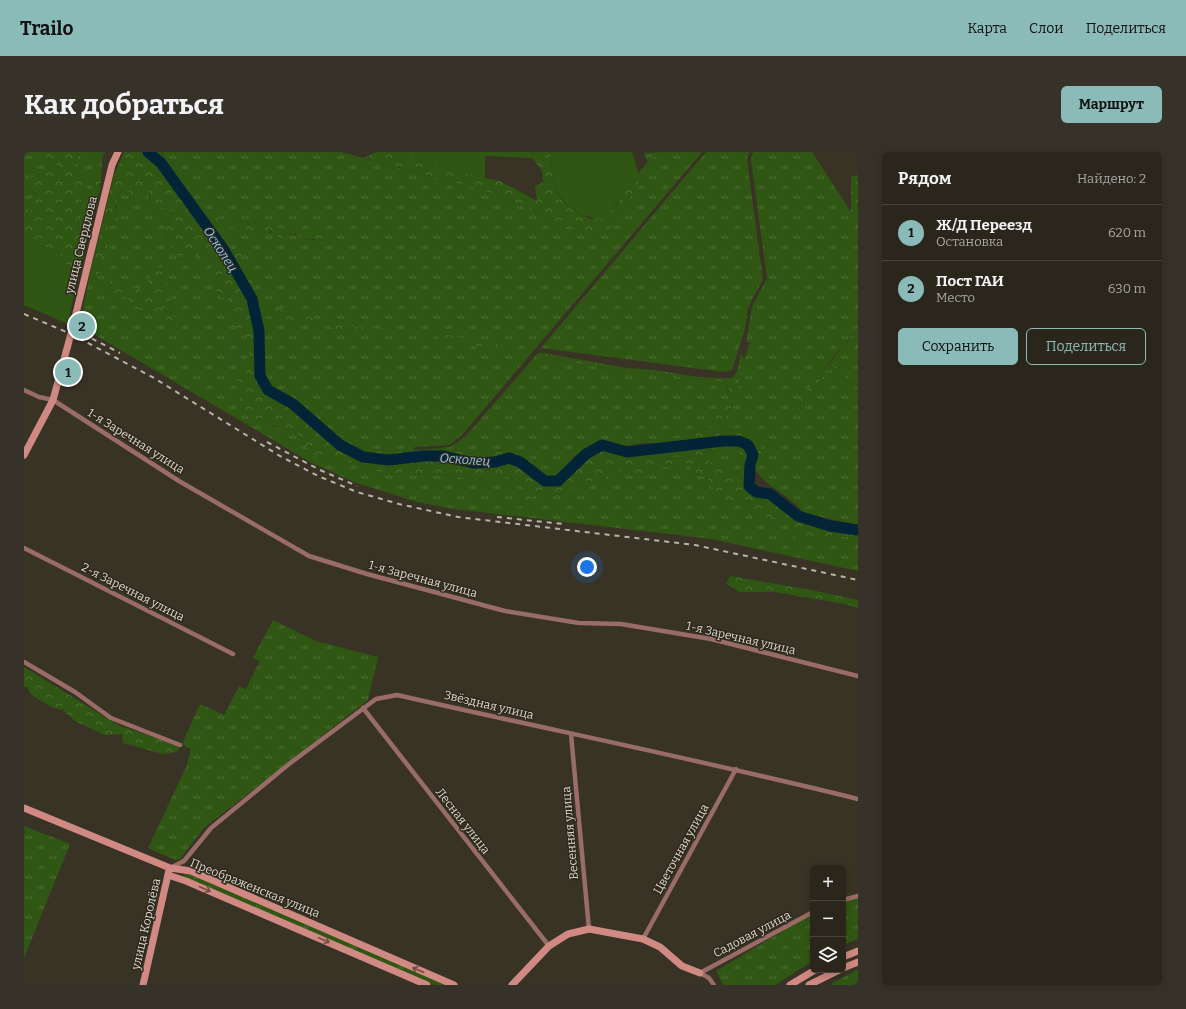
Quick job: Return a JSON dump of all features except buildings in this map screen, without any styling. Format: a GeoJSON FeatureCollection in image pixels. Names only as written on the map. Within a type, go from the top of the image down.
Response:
{"type":"FeatureCollection","features":[{"type":"Feature","properties":{"kind":"street","name":"улица Свердлова"},"geometry":{"type":"LineString","coordinates":[[24,455],[53,400],[112,164],[118,152]]}},
{"type":"Feature","properties":{"kind":"street","name":"1-я Заречная улица"},"geometry":{"type":"LineString","coordinates":[[24,390],[39,397],[53,400],[178,481],[309,556],[367,574],[505,611],[579,623],[621,624],[711,639],[858,676]]}},
{"type":"Feature","properties":{"kind":"street","name":"2-я Заречная улица"},"geometry":{"type":"LineString","coordinates":[[24,548],[233,654]]}},
{"type":"Feature","properties":{"kind":"street"},"geometry":{"type":"LineString","coordinates":[[24,662],[75,692],[111,718],[180,745]]}},
{"type":"Feature","properties":{"kind":"street","name":"Звёздная улица"},"geometry":{"type":"LineString","coordinates":[[169,872],[184,861],[211,828],[288,764],[376,699],[397,695],[736,769],[858,799]]}},
{"type":"Feature","properties":{"kind":"street","name":"Лесная улица"},"geometry":{"type":"LineString","coordinates":[[363,708],[549,946]]}},
{"type":"Feature","properties":{"kind":"street","name":"Весенняя улица"},"geometry":{"type":"LineString","coordinates":[[571,734],[590,929]]}},
{"type":"Feature","properties":{"kind":"street","name":"Цветочная улица"},"geometry":{"type":"LineString","coordinates":[[643,939],[736,769]]}},
{"type":"Feature","properties":{"kind":"street","name":"Преображенская улица"},"geometry":{"type":"LineString","coordinates":[[24,808],[169,872],[186,881],[427,985]]}},
{"type":"Feature","properties":{"kind":"street","name":"Преображенская улица"},"geometry":{"type":"LineString","coordinates":[[169,872],[190,871],[454,985]]}},
{"type":"Feature","properties":{"kind":"street","name":"улица Королёва"},"geometry":{"type":"LineString","coordinates":[[143,985],[169,872]]}},
{"type":"Feature","properties":{"kind":"street"},"geometry":{"type":"LineString","coordinates":[[846,899],[858,896]]}},
{"type":"Feature","properties":{"kind":"street","name":"Садовая улица"},"geometry":{"type":"LineString","coordinates":[[700,973],[810,914]]}},
{"type":"Feature","properties":{"kind":"street"},"geometry":{"type":"LineString","coordinates":[[512,985],[549,946],[568,934],[590,929],[643,939],[660,947],[682,966],[709,978],[714,985]]}},
{"type":"Feature","properties":{"kind":"street"},"geometry":{"type":"LineString","coordinates":[[846,956],[858,951]]}},
{"type":"Feature","properties":{"kind":"street"},"geometry":{"type":"LineString","coordinates":[[846,967],[858,962]]}},
{"type":"Feature","properties":{"kind":"street"},"geometry":{"type":"LineString","coordinates":[[790,985],[810,973]]}},
{"type":"Feature","properties":{"kind":"street"},"geometry":{"type":"LineString","coordinates":[[809,985],[833,973]]}},
{"type":"Feature","properties":{"kind":"green space"},"geometry":{"type":"Polygon","coordinates":[[[24,152],[41,152],[59,166],[58,172],[24,167],[24,152]]]}},
{"type":"Feature","properties":{"kind":"green space"},"geometry":{"type":"Polygon","coordinates":[[[41,152],[78,152],[78,171],[87,189],[76,212],[84,254],[77,280],[58,251],[24,239],[24,202],[29,210],[38,211],[31,206],[31,198],[40,199],[25,183],[29,177],[46,177],[24,169],[24,167],[58,172],[59,166],[41,152]]]}},
{"type":"Feature","properties":{"kind":"green space"},"geometry":{"type":"Polygon","coordinates":[[[78,152],[97,152],[98,170],[94,177],[96,191],[100,190],[84,254],[76,212],[87,189],[78,171],[78,152]]]}},
{"type":"Feature","properties":{"kind":"green space"},"geometry":{"type":"Polygon","coordinates":[[[97,152],[106,152],[103,154],[100,190],[95,191],[94,177],[98,170],[97,152]]]}},
{"type":"Feature","properties":{"kind":"green space"},"geometry":{"type":"Polygon","coordinates":[[[124,152],[161,152],[166,162],[182,168],[187,188],[193,198],[206,213],[217,215],[220,221],[230,219],[241,222],[248,218],[259,226],[267,225],[274,229],[279,228],[347,241],[358,245],[304,239],[297,235],[287,233],[282,238],[277,237],[271,231],[266,233],[257,230],[248,234],[239,227],[234,229],[229,226],[224,229],[226,234],[223,237],[234,252],[239,249],[244,250],[243,257],[240,257],[246,263],[244,266],[249,271],[248,275],[253,279],[252,287],[261,330],[262,375],[269,388],[295,403],[320,423],[360,447],[410,453],[412,450],[454,449],[483,456],[503,449],[514,450],[544,471],[541,474],[521,460],[509,454],[472,460],[444,454],[411,453],[413,461],[444,459],[473,465],[496,464],[510,461],[519,465],[536,479],[547,484],[558,483],[572,467],[587,456],[607,448],[627,454],[660,451],[661,459],[697,456],[689,452],[675,452],[667,450],[715,444],[706,460],[742,476],[740,452],[733,447],[724,451],[719,447],[718,443],[739,442],[747,446],[752,455],[749,465],[748,486],[755,493],[769,495],[797,518],[830,528],[858,532],[858,538],[828,535],[826,544],[808,535],[797,542],[784,517],[762,519],[746,514],[749,500],[742,502],[736,499],[723,504],[707,478],[699,475],[686,463],[659,468],[641,476],[620,471],[613,467],[607,469],[605,482],[584,481],[556,495],[535,491],[531,500],[529,514],[523,515],[519,509],[524,488],[506,475],[479,481],[456,476],[411,473],[387,474],[341,459],[316,460],[312,454],[313,449],[308,448],[295,431],[249,420],[236,388],[239,367],[249,356],[244,328],[237,327],[239,316],[236,312],[228,314],[224,308],[230,300],[218,296],[216,285],[207,279],[205,273],[212,267],[210,257],[201,249],[195,262],[191,255],[182,259],[171,249],[170,241],[167,238],[165,231],[172,212],[169,206],[158,209],[151,208],[149,192],[144,189],[140,199],[135,202],[131,200],[129,191],[125,187],[120,192],[115,208],[120,214],[118,220],[110,225],[106,232],[110,249],[98,262],[101,270],[99,276],[95,277],[90,273],[114,175],[124,152]]]}},
{"type":"Feature","properties":{"kind":"green space"},"geometry":{"type":"Polygon","coordinates":[[[162,152],[341,152],[499,195],[575,231],[618,217],[653,158],[664,152],[702,152],[462,435],[449,445],[415,447],[410,453],[360,447],[320,423],[295,403],[269,388],[262,375],[261,330],[252,287],[253,279],[248,275],[244,266],[246,263],[231,249],[223,237],[224,229],[229,225],[253,231],[256,229],[264,232],[289,234],[299,236],[304,239],[356,244],[279,228],[274,229],[267,225],[259,226],[255,222],[229,220],[220,221],[217,215],[206,214],[187,188],[182,168],[166,162],[162,152]]]}},
{"type":"Feature","properties":{"kind":"green space"},"geometry":{"type":"Polygon","coordinates":[[[376,152],[386,152],[405,158],[410,156],[435,166],[453,167],[457,172],[500,181],[537,201],[535,186],[543,182],[542,171],[532,158],[534,152],[550,152],[552,174],[555,186],[561,199],[576,212],[591,219],[616,206],[628,185],[648,162],[644,153],[664,152],[653,158],[618,217],[605,234],[575,231],[499,195],[364,158],[376,152]]]}},
{"type":"Feature","properties":{"kind":"green space"},"geometry":{"type":"Polygon","coordinates":[[[386,152],[534,152],[532,158],[485,156],[485,179],[457,172],[452,167],[435,166],[410,156],[405,159],[386,152]]]}},
{"type":"Feature","properties":{"kind":"green space"},"geometry":{"type":"Polygon","coordinates":[[[550,152],[632,152],[639,174],[605,219],[586,216],[570,208],[559,194],[555,186],[550,152]]]}},
{"type":"Feature","properties":{"kind":"green space"},"geometry":{"type":"Polygon","coordinates":[[[706,152],[749,152],[747,160],[763,280],[748,307],[745,329],[732,370],[724,372],[541,348],[706,152]]]}},
{"type":"Feature","properties":{"kind":"green space"},"geometry":{"type":"Polygon","coordinates":[[[753,152],[812,152],[851,212],[858,218],[858,328],[830,361],[782,426],[828,371],[858,388],[858,525],[813,515],[806,516],[793,502],[771,486],[757,473],[752,465],[755,454],[761,454],[761,440],[752,436],[743,427],[727,431],[720,439],[717,439],[734,401],[716,416],[712,428],[698,431],[685,438],[674,438],[668,441],[667,446],[648,443],[615,447],[598,441],[573,457],[572,463],[558,479],[546,480],[541,474],[543,471],[503,449],[483,456],[454,449],[421,450],[450,447],[465,437],[538,353],[543,353],[547,358],[611,369],[627,368],[653,370],[651,373],[724,382],[728,391],[733,395],[739,389],[739,377],[732,378],[737,372],[741,353],[744,360],[750,342],[746,342],[752,307],[767,278],[751,160],[753,152]]]}},
{"type":"Feature","properties":{"kind":"green space"},"geometry":{"type":"Polygon","coordinates":[[[24,169],[48,178],[32,192],[41,200],[31,198],[39,211],[29,210],[24,202],[24,169]]]}},
{"type":"Feature","properties":{"kind":"green space"},"geometry":{"type":"Polygon","coordinates":[[[858,175],[858,218],[851,212],[851,177],[858,175]]]}},
{"type":"Feature","properties":{"kind":"green space"},"geometry":{"type":"Polygon","coordinates":[[[125,186],[129,191],[131,200],[141,194],[144,188],[149,192],[149,201],[158,209],[169,206],[172,211],[165,228],[165,235],[170,241],[171,249],[182,259],[191,255],[195,261],[201,248],[210,257],[216,285],[230,300],[244,328],[249,356],[239,367],[271,426],[295,431],[308,448],[313,449],[316,460],[341,459],[387,474],[411,473],[456,476],[479,481],[505,475],[524,488],[519,509],[529,513],[531,500],[535,491],[556,495],[584,481],[605,482],[607,469],[613,467],[620,471],[641,476],[659,468],[686,463],[699,475],[707,478],[723,504],[736,499],[742,502],[749,500],[746,514],[762,519],[784,517],[808,535],[826,544],[828,535],[858,538],[858,571],[712,539],[454,509],[417,502],[354,482],[310,462],[92,333],[90,321],[82,313],[90,273],[95,277],[101,270],[98,262],[110,249],[106,232],[113,222],[118,220],[117,202],[125,186]]]}},
{"type":"Feature","properties":{"kind":"green space"},"geometry":{"type":"Polygon","coordinates":[[[24,239],[58,251],[77,280],[68,324],[24,305],[24,239]]]}},
{"type":"Feature","properties":{"kind":"green space"},"geometry":{"type":"Polygon","coordinates":[[[164,266],[170,268],[171,271],[166,282],[174,290],[171,300],[165,302],[160,308],[177,318],[180,324],[177,327],[171,326],[161,317],[156,317],[143,311],[128,299],[112,292],[108,285],[111,281],[117,281],[128,293],[131,293],[135,288],[139,289],[142,294],[153,271],[164,266]]]}},
{"type":"Feature","properties":{"kind":"green space"},"geometry":{"type":"Polygon","coordinates":[[[261,306],[284,308],[332,325],[391,329],[391,334],[340,333],[328,326],[264,316],[261,306]]]}},
{"type":"Feature","properties":{"kind":"green space"},"geometry":{"type":"Polygon","coordinates":[[[858,328],[858,334],[831,365],[850,382],[858,385],[858,388],[828,371],[782,426],[780,424],[858,328]]]}},
{"type":"Feature","properties":{"kind":"green space"},"geometry":{"type":"Polygon","coordinates":[[[432,332],[525,350],[527,353],[442,341],[432,332]]]}},
{"type":"Feature","properties":{"kind":"green space"},"geometry":{"type":"Polygon","coordinates":[[[858,334],[858,385],[850,382],[831,365],[858,334]]]}},
{"type":"Feature","properties":{"kind":"green space"},"geometry":{"type":"Polygon","coordinates":[[[543,353],[627,368],[611,369],[547,358],[543,353]]]}},
{"type":"Feature","properties":{"kind":"green space"},"geometry":{"type":"Polygon","coordinates":[[[653,370],[706,378],[739,377],[739,389],[732,396],[724,382],[651,373],[653,370]]]}},
{"type":"Feature","properties":{"kind":"green space"},"geometry":{"type":"Polygon","coordinates":[[[734,401],[717,439],[667,446],[668,441],[674,438],[685,438],[698,431],[712,428],[716,416],[726,402],[734,401]]]}},
{"type":"Feature","properties":{"kind":"green space"},"geometry":{"type":"Polygon","coordinates":[[[743,427],[752,436],[761,440],[761,455],[755,454],[748,443],[739,440],[720,439],[727,431],[743,427]]]}},
{"type":"Feature","properties":{"kind":"green space"},"geometry":{"type":"Polygon","coordinates":[[[718,443],[719,447],[733,446],[740,452],[742,476],[705,460],[715,444],[718,443]]]}},
{"type":"Feature","properties":{"kind":"green space"},"geometry":{"type":"Polygon","coordinates":[[[667,450],[673,452],[688,451],[697,456],[660,459],[660,451],[667,450]]]}},
{"type":"Feature","properties":{"kind":"green space"},"geometry":{"type":"Polygon","coordinates":[[[730,576],[806,589],[858,600],[858,608],[845,604],[775,592],[740,592],[726,584],[730,576]]]}},
{"type":"Feature","properties":{"kind":"green space"},"geometry":{"type":"Polygon","coordinates":[[[273,620],[316,641],[378,657],[368,700],[204,828],[180,859],[176,860],[148,848],[187,765],[191,749],[182,744],[200,704],[224,715],[239,686],[246,689],[260,661],[253,658],[273,620]]]}},
{"type":"Feature","properties":{"kind":"green space"},"geometry":{"type":"Polygon","coordinates":[[[24,667],[118,725],[180,746],[177,752],[163,754],[123,743],[122,734],[105,735],[75,721],[63,710],[51,707],[30,694],[28,687],[24,687],[24,667]]]}},
{"type":"Feature","properties":{"kind":"green space"},"geometry":{"type":"Polygon","coordinates":[[[24,826],[70,844],[24,958],[25,832],[24,826]]]}},
{"type":"Feature","properties":{"kind":"green space"},"geometry":{"type":"Polygon","coordinates":[[[185,872],[447,985],[435,985],[183,876],[185,872]]]}},
{"type":"Feature","properties":{"kind":"green space"},"geometry":{"type":"Polygon","coordinates":[[[858,896],[858,939],[846,944],[846,901],[846,899],[858,896]]]}},
{"type":"Feature","properties":{"kind":"green space"},"geometry":{"type":"Polygon","coordinates":[[[810,915],[810,963],[775,985],[723,985],[716,971],[810,915]]]}},
{"type":"Feature","properties":{"kind":"green space"},"geometry":{"type":"Polygon","coordinates":[[[858,969],[858,985],[831,985],[831,984],[858,969]]]}},
{"type":"Feature","properties":{"kind":"waterway","name":"Осколец"},"geometry":{"type":"LineString","coordinates":[[148,152],[161,163],[224,250],[252,299],[259,331],[260,376],[268,390],[293,404],[340,445],[363,457],[389,460],[423,456],[444,456],[473,463],[495,462],[509,458],[520,462],[545,481],[558,481],[586,454],[602,445],[627,452],[723,441],[739,441],[748,445],[753,455],[750,465],[749,486],[756,492],[770,494],[798,516],[830,526],[858,530]]}},
{"type":"Feature","properties":{"kind":"railway"},"geometry":{"type":"LineString","coordinates":[[24,314],[71,334],[154,378],[280,456],[318,476],[357,492],[399,504],[458,517],[695,545],[858,580]]}},
{"type":"Feature","properties":{"kind":"railway"},"geometry":{"type":"LineString","coordinates":[[83,334],[120,353]]}},
{"type":"Feature","properties":{"kind":"railway"},"geometry":{"type":"LineString","coordinates":[[267,442],[320,470],[357,486]]}},
{"type":"Feature","properties":{"kind":"railway"},"geometry":{"type":"LineString","coordinates":[[497,517],[563,524]]}},
{"type":"Feature","properties":{"kind":"place","name":"Пост ГАИ"},"geometry":{"type":"Point","coordinates":[82,326]}},
{"type":"Feature","properties":{"kind":"place","name":"Ж/Д Переезд"},"geometry":{"type":"Point","coordinates":[68,372]}}]}
